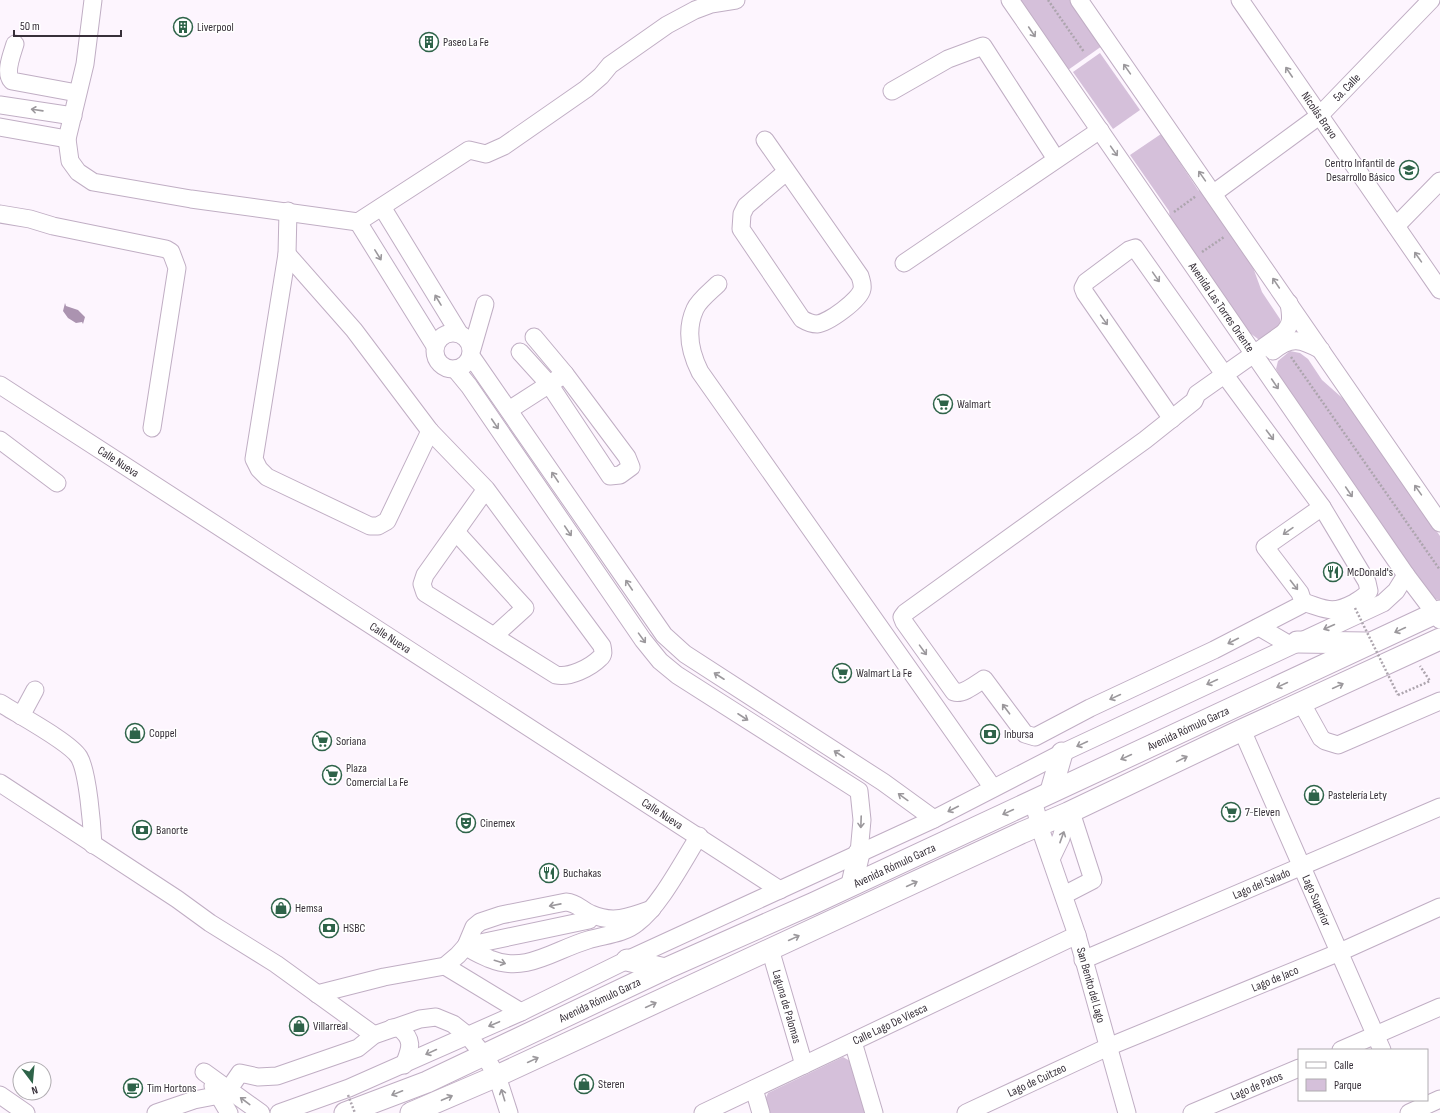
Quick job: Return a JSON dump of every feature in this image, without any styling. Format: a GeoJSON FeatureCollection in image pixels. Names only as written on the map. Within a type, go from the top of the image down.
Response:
{"type":"FeatureCollection","features":[{"type":"Feature","properties":{"kind":"main road","name":"Avenida Rómulo Garza"},"geometry":{"type":"LineString","coordinates":[[347,1104],[427,1082],[665,969],[852,884],[1371,643],[1438,615]]}},
{"type":"Feature","properties":{"kind":"main road"},"geometry":{"type":"LineString","coordinates":[[1293,644],[1371,643]]}},
{"type":"Feature","properties":{"kind":"main road","name":"Avenida Rómulo Garza"},"geometry":{"type":"LineString","coordinates":[[411,1113],[497,1076],[1070,812],[1301,702],[1411,652],[1439,644]]}},
{"type":"Feature","properties":{"kind":"main road"},"geometry":{"type":"LineString","coordinates":[[1042,796],[1062,754]]}},
{"type":"Feature","properties":{"kind":"main road"},"geometry":{"type":"LineString","coordinates":[[852,884],[859,853]]}},
{"type":"Feature","properties":{"kind":"main road"},"geometry":{"type":"LineString","coordinates":[[627,960],[665,969]]}},
{"type":"Feature","properties":{"kind":"street"},"geometry":{"type":"LineString","coordinates":[[93,0],[85,64],[77,92],[67,139],[72,165],[78,172],[93,182],[190,199],[358,222],[469,150],[486,154],[504,146],[586,89],[601,76],[610,65],[667,25],[695,10],[711,4],[736,0]]}},
{"type":"Feature","properties":{"kind":"street","name":"Avenida Las Torres Oriente"},"geometry":{"type":"LineString","coordinates":[[1010,0],[1406,575],[1438,615]]}},
{"type":"Feature","properties":{"kind":"street"},"geometry":{"type":"LineString","coordinates":[[1079,0],[1212,190],[1440,522]]}},
{"type":"Feature","properties":{"kind":"street","name":"5a. Calle"},"geometry":{"type":"LineString","coordinates":[[1212,190],[1319,116],[1431,0]]}},
{"type":"Feature","properties":{"kind":"street","name":"Nicolás Bravo"},"geometry":{"type":"LineString","coordinates":[[1244,1],[1319,116],[1440,290]]}},
{"type":"Feature","properties":{"kind":"street"},"geometry":{"type":"LineString","coordinates":[[14,44],[9,71],[9,76],[12,81],[77,92]]}},
{"type":"Feature","properties":{"kind":"street"},"geometry":{"type":"LineString","coordinates":[[892,92],[948,59],[984,46],[1056,159]]}},
{"type":"Feature","properties":{"kind":"street"},"geometry":{"type":"LineString","coordinates":[[0,105],[73,116]]}},
{"type":"Feature","properties":{"kind":"street"},"geometry":{"type":"LineString","coordinates":[[0,127],[67,139]]}},
{"type":"Feature","properties":{"kind":"street"},"geometry":{"type":"LineString","coordinates":[[904,263],[1100,130]]}},
{"type":"Feature","properties":{"kind":"street"},"geometry":{"type":"LineString","coordinates":[[766,140],[786,172],[860,276],[862,282],[863,288],[857,298],[824,323],[808,323],[802,319],[741,229],[742,214],[746,206],[786,172]]}},
{"type":"Feature","properties":{"kind":"street"},"geometry":{"type":"LineString","coordinates":[[1396,226],[1440,181]]}},
{"type":"Feature","properties":{"kind":"street"},"geometry":{"type":"LineString","coordinates":[[382,207],[458,333]]}},
{"type":"Feature","properties":{"kind":"street"},"geometry":{"type":"LineString","coordinates":[[288,212],[287,254],[254,459],[259,469],[267,478],[370,526],[378,526],[387,521],[430,431]]}},
{"type":"Feature","properties":{"kind":"street"},"geometry":{"type":"LineString","coordinates":[[0,214],[30,219],[52,226],[166,249],[171,252],[177,268],[152,428]]}},
{"type":"Feature","properties":{"kind":"street"},"geometry":{"type":"LineString","coordinates":[[358,222],[436,346]]}},
{"type":"Feature","properties":{"kind":"street"},"geometry":{"type":"LineString","coordinates":[[1172,419],[1083,290],[1086,282],[1129,250],[1135,248],[1227,378],[1322,507],[1367,582],[1369,591],[1366,596],[1349,606],[1332,611],[1303,602]]}},
{"type":"Feature","properties":{"kind":"street"},"geometry":{"type":"LineString","coordinates":[[287,254],[354,330],[430,431],[486,489],[602,646],[603,653],[601,658],[572,675],[556,675],[425,593],[422,584],[425,575],[486,489]]}},
{"type":"Feature","properties":{"kind":"street"},"geometry":{"type":"LineString","coordinates":[[718,284],[695,309],[690,326],[689,339],[692,356],[700,372],[993,788]]}},
{"type":"Feature","properties":{"kind":"street"},"geometry":{"type":"LineString","coordinates":[[1257,358],[1287,330],[1292,318],[1289,303]]}},
{"type":"Feature","properties":{"kind":"street"},"geometry":{"type":"LineString","coordinates":[[485,304],[472,353],[468,363],[462,368],[455,370],[448,369],[437,360],[435,353],[436,346],[439,339],[444,335],[458,333],[465,336],[470,342],[472,353],[495,389],[664,635],[685,654],[872,775],[934,819]]}},
{"type":"Feature","properties":{"kind":"street"},"geometry":{"type":"LineString","coordinates":[[520,352],[549,384],[610,476],[620,475],[631,467],[628,458],[534,337]]}},
{"type":"Feature","properties":{"kind":"street"},"geometry":{"type":"LineString","coordinates":[[1303,602],[1297,608],[1090,708],[1040,736],[1031,737],[1025,734],[984,679],[959,693],[954,692],[904,622],[902,617],[905,613],[1145,440],[1194,401],[1202,400],[1227,378],[1257,358],[1292,340],[1301,341],[1321,350]]}},
{"type":"Feature","properties":{"kind":"street"},"geometry":{"type":"LineString","coordinates":[[455,370],[479,401],[643,640],[668,668],[859,791]]}},
{"type":"Feature","properties":{"kind":"street"},"geometry":{"type":"LineString","coordinates":[[509,410],[564,374]]}},
{"type":"Feature","properties":{"kind":"street","name":"Calle Nueva"},"geometry":{"type":"LineString","coordinates":[[0,385],[699,836],[780,890]]}},
{"type":"Feature","properties":{"kind":"street"},"geometry":{"type":"LineString","coordinates":[[479,401],[495,389]]}},
{"type":"Feature","properties":{"kind":"street"},"geometry":{"type":"LineString","coordinates":[[0,440],[57,483]]}},
{"type":"Feature","properties":{"kind":"street"},"geometry":{"type":"LineString","coordinates":[[1303,602],[1300,594],[1264,548],[1322,507]]}},
{"type":"Feature","properties":{"kind":"street"},"geometry":{"type":"LineString","coordinates":[[456,532],[524,608],[494,636]]}},
{"type":"Feature","properties":{"kind":"street"},"geometry":{"type":"LineString","coordinates":[[279,1113],[298,1109],[404,1065],[522,1012],[627,960],[934,819],[1062,754],[1293,644],[1383,603],[1396,591],[1406,575]]}},
{"type":"Feature","properties":{"kind":"street"},"geometry":{"type":"LineString","coordinates":[[1258,627],[1293,644]]}},
{"type":"Feature","properties":{"kind":"street"},"geometry":{"type":"LineString","coordinates":[[668,668],[685,654]]}},
{"type":"Feature","properties":{"kind":"street"},"geometry":{"type":"LineString","coordinates":[[1131,721],[1135,687]]}},
{"type":"Feature","properties":{"kind":"street"},"geometry":{"type":"LineString","coordinates":[[21,716],[35,690]]}},
{"type":"Feature","properties":{"kind":"street"},"geometry":{"type":"LineString","coordinates":[[1301,702],[1321,738],[1325,741],[1338,745],[1440,701]]}},
{"type":"Feature","properties":{"kind":"street"},"geometry":{"type":"LineString","coordinates":[[0,703],[72,749],[79,757],[83,766],[93,845]]}},
{"type":"Feature","properties":{"kind":"street","name":"Lago Superior"},"geometry":{"type":"LineString","coordinates":[[1242,730],[1340,952],[1378,1043]]}},
{"type":"Feature","properties":{"kind":"street"},"geometry":{"type":"LineString","coordinates":[[859,853],[862,820],[859,791],[872,775]]}},
{"type":"Feature","properties":{"kind":"street"},"geometry":{"type":"LineString","coordinates":[[0,783],[177,899],[232,938],[276,964],[374,1034]]}},
{"type":"Feature","properties":{"kind":"street","name":"San Benito del Lago"},"geometry":{"type":"LineString","coordinates":[[1042,796],[1039,825],[1077,935],[1127,1113]]}},
{"type":"Feature","properties":{"kind":"street","name":"Lago del Salado"},"geometry":{"type":"LineString","coordinates":[[1083,960],[1440,807]]}},
{"type":"Feature","properties":{"kind":"street"},"geometry":{"type":"LineString","coordinates":[[1051,859],[1062,838],[1070,812]]}},
{"type":"Feature","properties":{"kind":"street"},"geometry":{"type":"LineString","coordinates":[[1064,895],[1093,880],[1070,812]]}},
{"type":"Feature","properties":{"kind":"street"},"geometry":{"type":"LineString","coordinates":[[466,946],[473,952],[504,964],[518,965],[542,959],[587,940],[631,928],[652,909],[699,836]]}},
{"type":"Feature","properties":{"kind":"street"},"geometry":{"type":"LineString","coordinates":[[317,994],[384,977],[445,966],[466,946],[474,927],[489,918],[566,902],[578,904],[590,917]]}},
{"type":"Feature","properties":{"kind":"street","name":"Lago de Jaco"},"geometry":{"type":"LineString","coordinates":[[1108,1047],[1340,952],[1440,907]]}},
{"type":"Feature","properties":{"kind":"street"},"geometry":{"type":"LineString","coordinates":[[466,946],[590,917],[624,920],[652,909]]}},
{"type":"Feature","properties":{"kind":"street"},"geometry":{"type":"LineString","coordinates":[[587,940],[590,917]]}},
{"type":"Feature","properties":{"kind":"street","name":"Calle Lago De Viesca"},"geometry":{"type":"LineString","coordinates":[[703,1113],[1077,935]]}},
{"type":"Feature","properties":{"kind":"street","name":"Laguna de Palomas"},"geometry":{"type":"LineString","coordinates":[[770,949],[804,1065]]}},
{"type":"Feature","properties":{"kind":"street"},"geometry":{"type":"LineString","coordinates":[[445,966],[522,1012]]}},
{"type":"Feature","properties":{"kind":"street"},"geometry":{"type":"LineString","coordinates":[[1346,1049],[1378,1043],[1440,1007]]}},
{"type":"Feature","properties":{"kind":"street"},"geometry":{"type":"LineString","coordinates":[[156,1113],[194,1100],[224,1092],[240,1073],[258,1077],[277,1076],[358,1048],[374,1034],[420,1019],[436,1017],[453,1024],[484,1055],[497,1076],[509,1113]]}},
{"type":"Feature","properties":{"kind":"street"},"geometry":{"type":"LineString","coordinates":[[392,1028],[399,1028],[408,1037],[410,1049],[404,1065]]}},
{"type":"Feature","properties":{"kind":"street"},"geometry":{"type":"LineString","coordinates":[[853,1042],[874,1113]]}},
{"type":"Feature","properties":{"kind":"street","name":"Lago de Cuitzeo"},"geometry":{"type":"LineString","coordinates":[[966,1113],[1108,1047]]}},
{"type":"Feature","properties":{"kind":"street","name":"Lago de Patos"},"geometry":{"type":"LineString","coordinates":[[1192,1113],[1298,1068]]}},
{"type":"Feature","properties":{"kind":"street"},"geometry":{"type":"LineString","coordinates":[[754,1089],[761,1113]]}},
{"type":"Feature","properties":{"kind":"street"},"geometry":{"type":"LineString","coordinates":[[224,1092],[229,1113]]}},
{"type":"Feature","properties":{"kind":"street"},"geometry":{"type":"LineString","coordinates":[[224,1092],[261,1113]]}},
{"type":"Feature","properties":{"kind":"street"},"geometry":{"type":"LineString","coordinates":[[1404,1101],[1409,1113],[1440,1099]]}},
{"type":"Feature","properties":{"kind":"street"},"geometry":{"type":"LineString","coordinates":[[5,1104],[26,1113]]}},
{"type":"Feature","properties":{"kind":"path"},"geometry":{"type":"LineString","coordinates":[[1048,0],[1084,52]]}},
{"type":"Feature","properties":{"kind":"path"},"geometry":{"type":"LineString","coordinates":[[1162,220],[1212,190]]}},
{"type":"Feature","properties":{"kind":"path"},"geometry":{"type":"LineString","coordinates":[[1190,260],[1238,228]]}},
{"type":"Feature","properties":{"kind":"path"},"geometry":{"type":"LineString","coordinates":[[1282,344],[1440,570]]}},
{"type":"Feature","properties":{"kind":"path"},"geometry":{"type":"LineString","coordinates":[[1355,608],[1398,695],[1430,681],[1411,652]]}},
{"type":"Feature","properties":{"kind":"path"},"geometry":{"type":"LineString","coordinates":[[347,1104],[355,1113]]}},
{"type":"Feature","properties":{"kind":"green space"},"geometry":{"type":"Polygon","coordinates":[[[1020,0],[1071,0],[1102,46],[1068,70],[1020,0]]]}},
{"type":"Feature","properties":{"kind":"green space"},"geometry":{"type":"Polygon","coordinates":[[[1100,53],[1140,110],[1113,129],[1073,72],[1100,53]]]}},
{"type":"Feature","properties":{"kind":"green space"},"geometry":{"type":"Polygon","coordinates":[[[1161,134],[1198,190],[1204,194],[1251,262],[1262,292],[1280,319],[1280,327],[1268,339],[1258,339],[1250,333],[1170,218],[1169,211],[1130,155],[1161,134]]]}},
{"type":"Feature","properties":{"kind":"green space"},"geometry":{"type":"Polygon","coordinates":[[[1290,351],[1300,353],[1308,359],[1322,380],[1348,403],[1440,536],[1440,600],[1433,599],[1282,380],[1276,369],[1278,361],[1290,351]]]}},
{"type":"Feature","properties":{"kind":"green space"},"geometry":{"type":"Polygon","coordinates":[[[843,1057],[850,1061],[865,1113],[767,1113],[764,1102],[768,1093],[843,1057]]]}},
{"type":"Feature","properties":{"kind":"shaded area"},"geometry":{"type":"Polygon","coordinates":[[[65,303],[66,306],[78,310],[85,317],[83,324],[82,322],[76,323],[68,318],[63,311],[65,303]]]}},
{"type":"Feature","properties":{"kind":"place","name":"Liverpool"},"geometry":{"type":"Point","coordinates":[183,27]}},
{"type":"Feature","properties":{"kind":"place","name":"Paseo La Fe"},"geometry":{"type":"Point","coordinates":[429,42]}},
{"type":"Feature","properties":{"kind":"place","name":"Centro Infantil de Desarrollo Básico"},"geometry":{"type":"Point","coordinates":[1409,170]}},
{"type":"Feature","properties":{"kind":"place","name":"Walmart"},"geometry":{"type":"Point","coordinates":[943,404]}},
{"type":"Feature","properties":{"kind":"place","name":"McDonald's"},"geometry":{"type":"Point","coordinates":[1333,572]}},
{"type":"Feature","properties":{"kind":"place","name":"Walmart La Fe"},"geometry":{"type":"Point","coordinates":[842,673]}},
{"type":"Feature","properties":{"kind":"place","name":"Coppel"},"geometry":{"type":"Point","coordinates":[135,733]}},
{"type":"Feature","properties":{"kind":"place","name":"Inbursa"},"geometry":{"type":"Point","coordinates":[990,734]}},
{"type":"Feature","properties":{"kind":"place","name":"Soriana"},"geometry":{"type":"Point","coordinates":[322,741]}},
{"type":"Feature","properties":{"kind":"place","name":"Plaza Comercial La Fe"},"geometry":{"type":"Point","coordinates":[332,775]}},
{"type":"Feature","properties":{"kind":"place","name":"Pastelería Lety"},"geometry":{"type":"Point","coordinates":[1314,795]}},
{"type":"Feature","properties":{"kind":"place","name":"7-Eleven"},"geometry":{"type":"Point","coordinates":[1231,812]}},
{"type":"Feature","properties":{"kind":"place","name":"Cinemex"},"geometry":{"type":"Point","coordinates":[466,823]}},
{"type":"Feature","properties":{"kind":"place","name":"Banorte"},"geometry":{"type":"Point","coordinates":[142,830]}},
{"type":"Feature","properties":{"kind":"place","name":"Buchakas"},"geometry":{"type":"Point","coordinates":[549,873]}},
{"type":"Feature","properties":{"kind":"place","name":"Hemsa"},"geometry":{"type":"Point","coordinates":[281,908]}},
{"type":"Feature","properties":{"kind":"place","name":"HSBC"},"geometry":{"type":"Point","coordinates":[329,928]}},
{"type":"Feature","properties":{"kind":"place","name":"Villarreal"},"geometry":{"type":"Point","coordinates":[299,1026]}},
{"type":"Feature","properties":{"kind":"place","name":"Steren"},"geometry":{"type":"Point","coordinates":[584,1084]}},
{"type":"Feature","properties":{"kind":"place","name":"Tim Hortons"},"geometry":{"type":"Point","coordinates":[133,1088]}}]}
